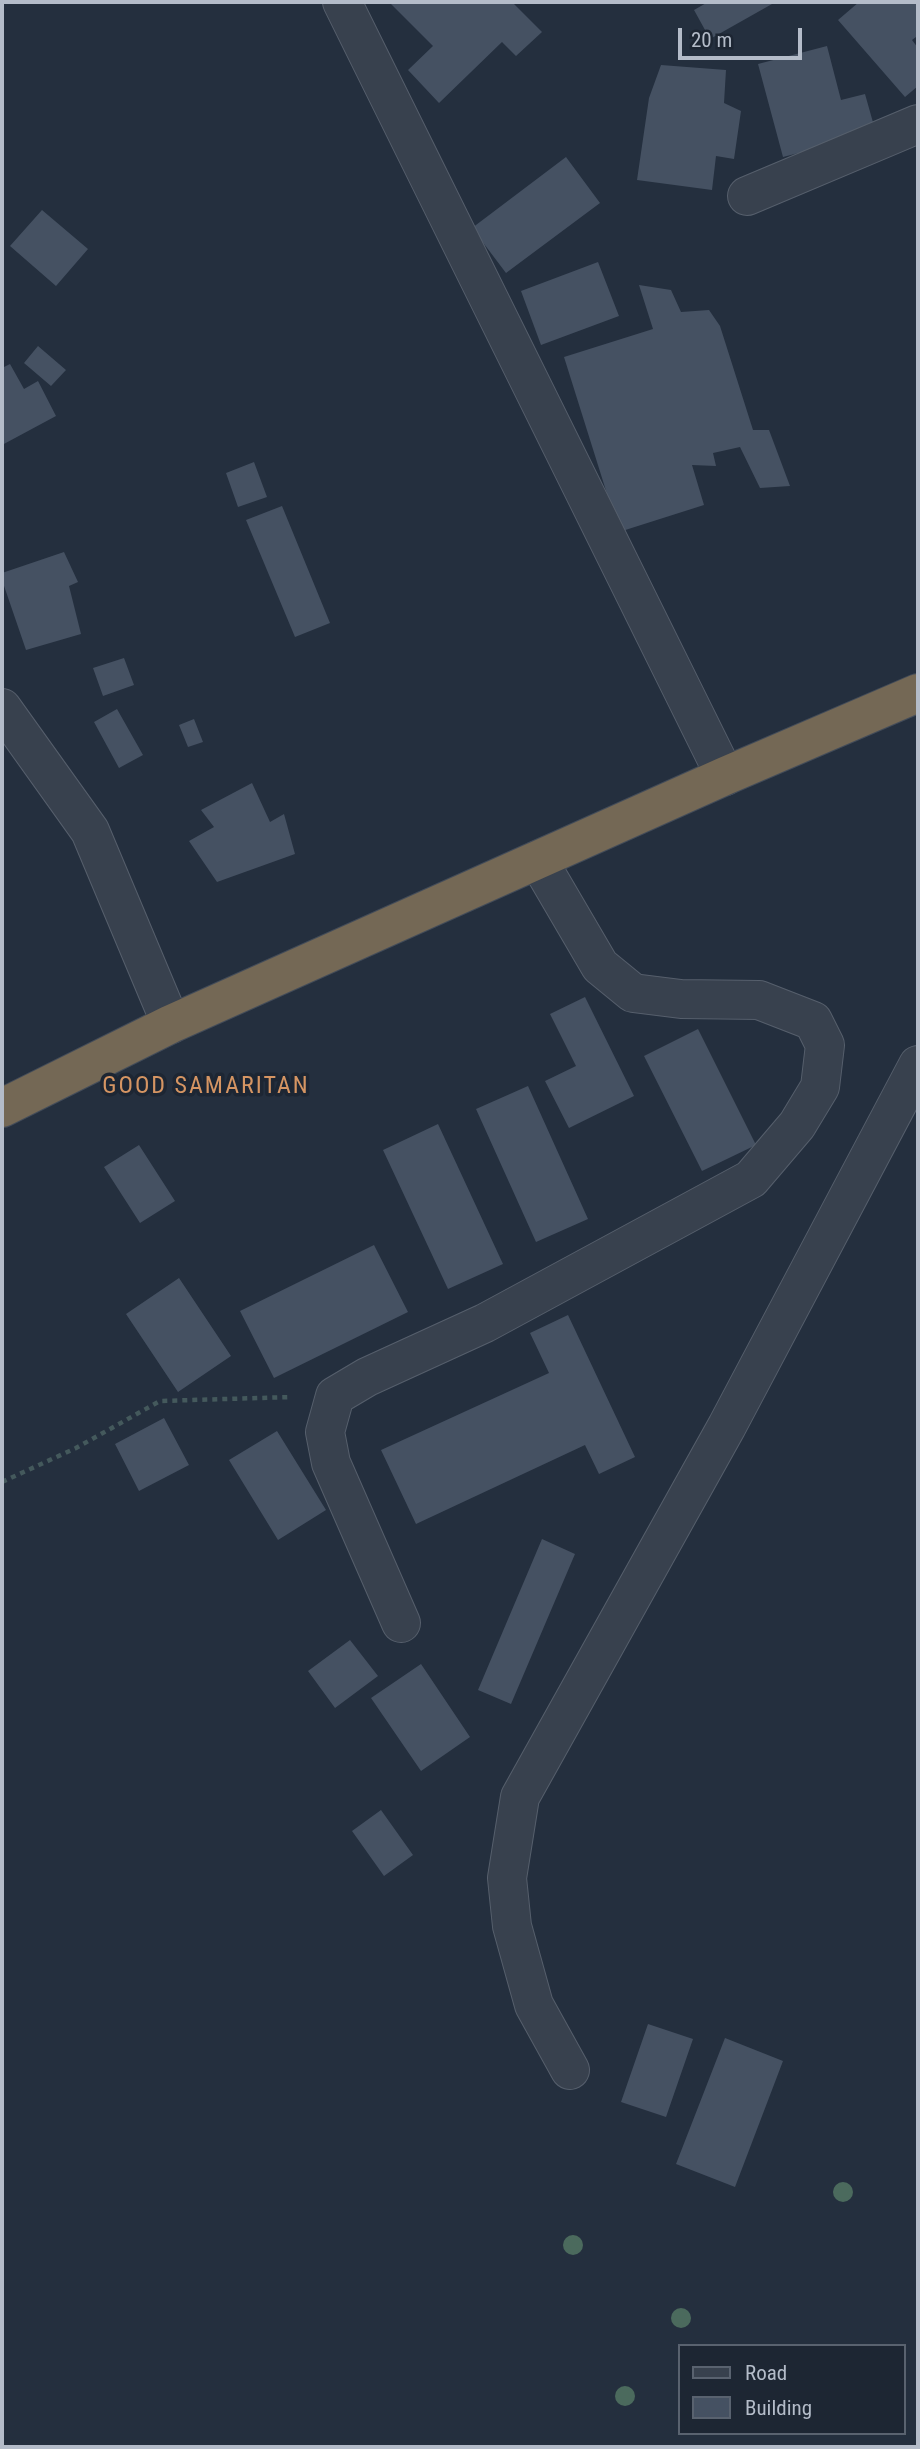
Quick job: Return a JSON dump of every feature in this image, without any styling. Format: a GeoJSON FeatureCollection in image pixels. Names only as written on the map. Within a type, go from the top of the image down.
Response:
{"type":"FeatureCollection","features":[{"type":"Feature","properties":{"kind":"highway"},"geometry":{"type":"LineString","coordinates":[[2,1108],[171,1024],[918,693]]}},
{"type":"Feature","properties":{"kind":"street"},"geometry":{"type":"LineString","coordinates":[[342,2],[726,776]]}},
{"type":"Feature","properties":{"kind":"street"},"geometry":{"type":"LineString","coordinates":[[747,196],[918,124]]}},
{"type":"Feature","properties":{"kind":"street"},"geometry":{"type":"LineString","coordinates":[[2,708],[90,831],[171,1024]]}},
{"type":"Feature","properties":{"kind":"street"},"geometry":{"type":"LineString","coordinates":[[401,1623],[331,1463],[325,1432],[335,1396],[367,1377],[485,1323],[751,1179],[797,1125],[820,1087],[825,1045],[813,1021],[760,1000],[681,999],[633,993],[600,965],[538,860]]}},
{"type":"Feature","properties":{"kind":"street"},"geometry":{"type":"LineString","coordinates":[[570,2070],[534,2005],[512,1926],[507,1878],[520,1797],[726,1426],[918,1065]]}},
{"type":"Feature","properties":{"kind":"path"},"geometry":{"type":"LineString","coordinates":[[2,1482],[76,1448],[160,1401],[335,1396]]}},
{"type":"Feature","properties":{"kind":"building"},"geometry":{"type":"Polygon","coordinates":[[[389,2],[512,2],[542,32],[516,56],[502,42],[439,103],[408,70],[433,46],[389,2]]]}},
{"type":"Feature","properties":{"kind":"building"},"geometry":{"type":"Polygon","coordinates":[[[708,2],[772,4],[710,39],[694,10],[708,2]]]}},
{"type":"Feature","properties":{"kind":"building"},"geometry":{"type":"Polygon","coordinates":[[[859,2],[918,2],[918,39],[916,37],[912,40],[918,48],[918,86],[905,97],[838,20],[859,2]]]}},
{"type":"Feature","properties":{"kind":"building"},"geometry":{"type":"Polygon","coordinates":[[[827,46],[841,100],[865,94],[876,133],[783,157],[758,64],[827,46]]]}},
{"type":"Feature","properties":{"kind":"building"},"geometry":{"type":"Polygon","coordinates":[[[661,65],[726,70],[724,103],[741,111],[734,159],[716,156],[712,190],[637,180],[649,98],[661,65]]]}},
{"type":"Feature","properties":{"kind":"building"},"geometry":{"type":"Polygon","coordinates":[[[566,157],[600,203],[506,273],[472,228],[566,157]]]}},
{"type":"Feature","properties":{"kind":"building"},"geometry":{"type":"Polygon","coordinates":[[[42,210],[88,249],[56,286],[10,246],[42,210]]]}},
{"type":"Feature","properties":{"kind":"building"},"geometry":{"type":"Polygon","coordinates":[[[598,262],[619,316],[541,345],[521,291],[598,262]]]}},
{"type":"Feature","properties":{"kind":"building"},"geometry":{"type":"Polygon","coordinates":[[[639,285],[671,290],[681,312],[709,310],[720,326],[753,430],[769,430],[790,486],[760,488],[740,447],[713,453],[716,466],[692,465],[704,505],[619,532],[564,357],[653,329],[639,285]]]}},
{"type":"Feature","properties":{"kind":"building"},"geometry":{"type":"Polygon","coordinates":[[[38,346],[66,370],[51,386],[24,363],[38,346]]]}},
{"type":"Feature","properties":{"kind":"building"},"geometry":{"type":"Polygon","coordinates":[[[10,364],[24,389],[38,381],[56,416],[2,445],[2,368],[10,364]]]}},
{"type":"Feature","properties":{"kind":"building"},"geometry":{"type":"Polygon","coordinates":[[[254,462],[267,497],[238,507],[226,473],[254,462]]]}},
{"type":"Feature","properties":{"kind":"building"},"geometry":{"type":"Polygon","coordinates":[[[282,506],[330,623],[295,637],[246,520],[282,506]]]}},
{"type":"Feature","properties":{"kind":"building"},"geometry":{"type":"Polygon","coordinates":[[[64,552],[78,582],[69,586],[81,634],[26,650],[2,573],[64,552]]]}},
{"type":"Feature","properties":{"kind":"building"},"geometry":{"type":"Polygon","coordinates":[[[124,658],[134,685],[103,696],[93,668],[124,658]]]}},
{"type":"Feature","properties":{"kind":"building"},"geometry":{"type":"Polygon","coordinates":[[[117,709],[143,755],[119,768],[94,722],[117,709]]]}},
{"type":"Feature","properties":{"kind":"building"},"geometry":{"type":"Polygon","coordinates":[[[194,719],[203,742],[188,747],[179,725],[194,719]]]}},
{"type":"Feature","properties":{"kind":"building"},"geometry":{"type":"Polygon","coordinates":[[[252,783],[270,822],[284,814],[295,854],[217,882],[189,841],[214,827],[201,810],[252,783]]]}},
{"type":"Feature","properties":{"kind":"building"},"geometry":{"type":"Polygon","coordinates":[[[585,997],[634,1096],[569,1128],[545,1081],[576,1066],[550,1014],[585,997]]]}},
{"type":"Feature","properties":{"kind":"building"},"geometry":{"type":"Polygon","coordinates":[[[698,1029],[756,1145],[702,1171],[644,1056],[698,1029]]]}},
{"type":"Feature","properties":{"kind":"building"},"geometry":{"type":"Polygon","coordinates":[[[528,1086],[588,1219],[536,1242],[476,1109],[528,1086]]]}},
{"type":"Feature","properties":{"kind":"building"},"geometry":{"type":"Polygon","coordinates":[[[438,1124],[503,1264],[448,1289],[383,1150],[438,1124]]]}},
{"type":"Feature","properties":{"kind":"building"},"geometry":{"type":"Polygon","coordinates":[[[139,1145],[175,1201],[140,1223],[104,1167],[139,1145]]]}},
{"type":"Feature","properties":{"kind":"building"},"geometry":{"type":"Polygon","coordinates":[[[374,1245],[408,1312],[274,1378],[240,1311],[374,1245]]]}},
{"type":"Feature","properties":{"kind":"building"},"geometry":{"type":"Polygon","coordinates":[[[179,1278],[231,1356],[178,1392],[126,1314],[179,1278]]]}},
{"type":"Feature","properties":{"kind":"building"},"geometry":{"type":"Polygon","coordinates":[[[568,1315],[635,1457],[599,1474],[585,1445],[416,1524],[381,1450],[549,1373],[530,1333],[568,1315]]]}},
{"type":"Feature","properties":{"kind":"building"},"geometry":{"type":"Polygon","coordinates":[[[164,1418],[189,1465],[139,1491],[115,1444],[164,1418]]]}},
{"type":"Feature","properties":{"kind":"building"},"geometry":{"type":"Polygon","coordinates":[[[277,1431],[326,1510],[278,1540],[229,1460],[277,1431]]]}},
{"type":"Feature","properties":{"kind":"building"},"geometry":{"type":"Polygon","coordinates":[[[542,1539],[575,1554],[511,1704],[478,1690],[542,1539]]]}},
{"type":"Feature","properties":{"kind":"building"},"geometry":{"type":"Polygon","coordinates":[[[350,1640],[378,1676],[335,1708],[308,1671],[350,1640]]]}},
{"type":"Feature","properties":{"kind":"building"},"geometry":{"type":"Polygon","coordinates":[[[421,1664],[470,1737],[421,1771],[371,1698],[421,1664]]]}},
{"type":"Feature","properties":{"kind":"building"},"geometry":{"type":"Polygon","coordinates":[[[381,1810],[413,1855],[384,1876],[352,1831],[381,1810]]]}},
{"type":"Feature","properties":{"kind":"building"},"geometry":{"type":"Polygon","coordinates":[[[648,2024],[693,2039],[666,2117],[621,2102],[648,2024]]]}},
{"type":"Feature","properties":{"kind":"building"},"geometry":{"type":"Polygon","coordinates":[[[725,2038],[783,2061],[735,2187],[676,2164],[725,2038]]]}},
{"type":"Feature","properties":{"kind":"district","name":"GOOD SAMARITAN"},"geometry":{"type":"Point","coordinates":[206,1087]}}]}
